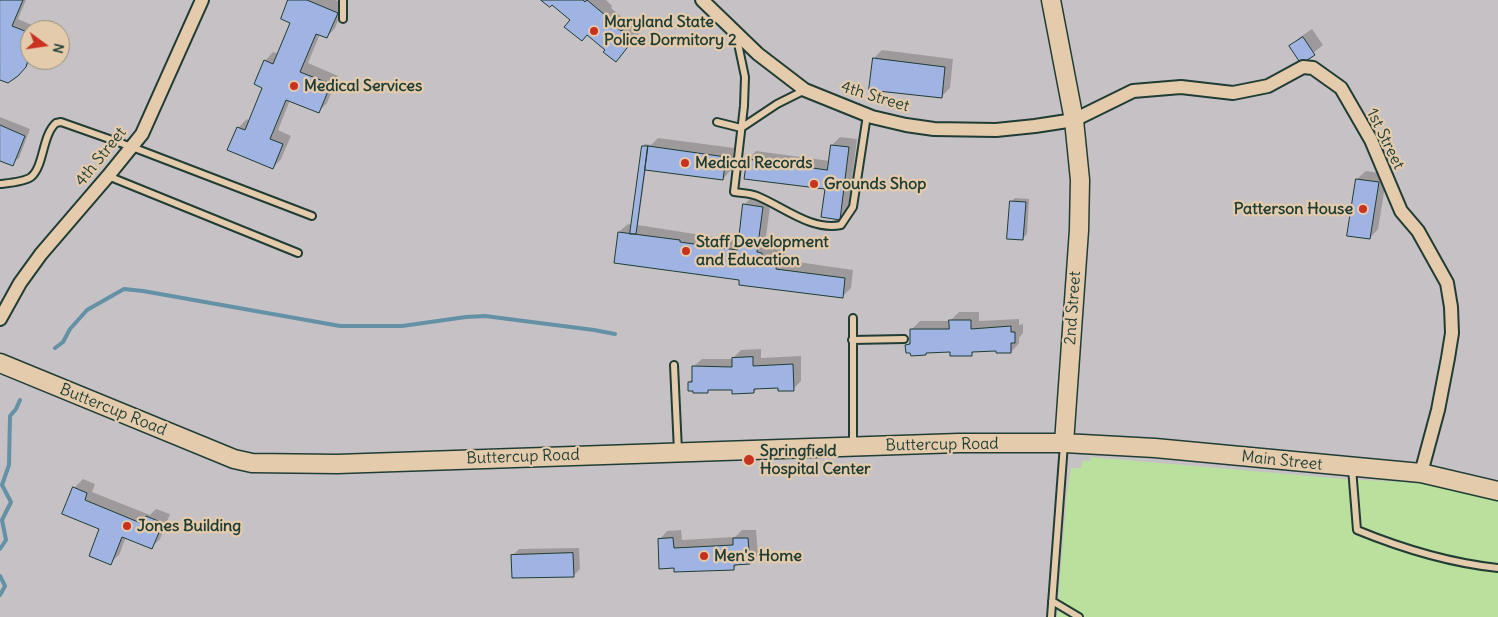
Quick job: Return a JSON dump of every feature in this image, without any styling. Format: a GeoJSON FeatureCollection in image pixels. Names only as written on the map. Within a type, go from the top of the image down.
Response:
{"type":"FeatureCollection","features":[{"type":"Feature","properties":{"kind":"street","name":"4th Street"},"geometry":{"type":"LineString","coordinates":[[0,319],[20,283],[41,254],[142,134],[202,0]]}},
{"type":"Feature","properties":{"kind":"street","name":"4th Street"},"geometry":{"type":"LineString","coordinates":[[702,0],[758,54],[805,90],[867,115],[906,125],[966,131],[996,130],[1074,120]]}},
{"type":"Feature","properties":{"kind":"street","name":"2nd Street"},"geometry":{"type":"LineString","coordinates":[[1051,0],[1074,120],[1080,180],[1079,230],[1064,443]]}},
{"type":"Feature","properties":{"kind":"street","name":"1st Street"},"geometry":{"type":"LineString","coordinates":[[1074,120],[1101,105],[1133,91],[1182,87],[1233,93],[1268,86],[1303,67],[1313,68],[1340,88],[1370,140],[1401,211],[1418,231],[1447,283],[1451,307],[1452,333],[1438,410],[1421,473]]}},
{"type":"Feature","properties":{"kind":"street","name":"Buttercup Road"},"geometry":{"type":"LineString","coordinates":[[0,364],[216,451],[252,463],[337,464],[960,443],[1064,443]]}},
{"type":"Feature","properties":{"kind":"street","name":"Main Street"},"geometry":{"type":"LineString","coordinates":[[1064,443],[1155,448],[1421,473],[1498,491]]}},
{"type":"Feature","properties":{"kind":"lane"},"geometry":{"type":"LineString","coordinates":[[343,0],[343,19]]}},
{"type":"Feature","properties":{"kind":"lane"},"geometry":{"type":"LineString","coordinates":[[736,33],[744,77],[744,106],[734,192],[755,195],[818,225],[831,227],[841,225],[853,207],[867,115]]}},
{"type":"Feature","properties":{"kind":"lane"},"geometry":{"type":"LineString","coordinates":[[717,122],[741,128],[778,104],[805,90]]}},
{"type":"Feature","properties":{"kind":"lane"},"geometry":{"type":"LineString","coordinates":[[0,184],[30,178],[34,174],[50,131],[56,123],[61,122],[312,216]]}},
{"type":"Feature","properties":{"kind":"lane"},"geometry":{"type":"LineString","coordinates":[[108,176],[298,253]]}},
{"type":"Feature","properties":{"kind":"lane"},"geometry":{"type":"LineString","coordinates":[[852,318],[853,447]]}},
{"type":"Feature","properties":{"kind":"lane"},"geometry":{"type":"LineString","coordinates":[[852,340],[904,339]]}},
{"type":"Feature","properties":{"kind":"lane"},"geometry":{"type":"LineString","coordinates":[[674,365],[678,452]]}},
{"type":"Feature","properties":{"kind":"lane","name":"2nd Street"},"geometry":{"type":"LineString","coordinates":[[1051,617],[1064,443]]}},
{"type":"Feature","properties":{"kind":"lane"},"geometry":{"type":"LineString","coordinates":[[1352,468],[1357,530],[1393,545],[1498,568]]}},
{"type":"Feature","properties":{"kind":"lane"},"geometry":{"type":"LineString","coordinates":[[1052,601],[1079,617]]}},
{"type":"Feature","properties":{"kind":"shaded area","name":"Springfield Hospital Center"},"geometry":{"type":"Polygon","coordinates":[[[0,0],[1498,0],[1498,617],[0,617],[0,0]]]}},
{"type":"Feature","properties":{"kind":"green space"},"geometry":{"type":"Polygon","coordinates":[[[1091,457],[1346,479],[1421,483],[1498,499],[1498,617],[1057,617],[1067,492],[1071,468],[1081,468],[1083,460],[1091,461],[1091,457]]]}},
{"type":"Feature","properties":{"kind":"building"},"geometry":{"type":"Polygon","coordinates":[[[0,0],[23,0],[12,26],[20,29],[20,70],[23,70],[8,83],[0,80],[0,0]]]}},
{"type":"Feature","properties":{"kind":"building","name":"Medical Services"},"geometry":{"type":"Polygon","coordinates":[[[288,0],[307,0],[338,13],[327,38],[316,34],[300,72],[331,84],[319,113],[286,100],[270,139],[283,144],[273,169],[227,150],[237,127],[245,130],[262,88],[254,84],[264,60],[273,64],[290,23],[281,19],[288,0]]]}},
{"type":"Feature","properties":{"kind":"building","name":"Maryland State Police Dormitory 2"},"geometry":{"type":"Polygon","coordinates":[[[541,0],[583,0],[585,2],[587,0],[605,15],[603,17],[634,39],[616,62],[603,52],[605,50],[587,35],[582,41],[564,27],[570,20],[552,5],[550,7],[541,0]]]}},
{"type":"Feature","properties":{"kind":"building"},"geometry":{"type":"Polygon","coordinates":[[[1303,37],[1315,55],[1301,64],[1289,46],[1303,37]]]}},
{"type":"Feature","properties":{"kind":"building"},"geometry":{"type":"Polygon","coordinates":[[[873,58],[945,67],[942,98],[869,90],[873,58]]]}},
{"type":"Feature","properties":{"kind":"building"},"geometry":{"type":"Polygon","coordinates":[[[0,125],[25,136],[13,166],[0,161],[0,125]]]}},
{"type":"Feature","properties":{"kind":"building","name":"Grounds Shop"},"geometry":{"type":"Polygon","coordinates":[[[831,145],[849,147],[840,220],[821,217],[825,189],[744,179],[747,159],[827,170],[831,145]]]}},
{"type":"Feature","properties":{"kind":"building"},"geometry":{"type":"Polygon","coordinates":[[[642,146],[648,146],[636,234],[630,234],[642,146]]]}},
{"type":"Feature","properties":{"kind":"building","name":"Medical Records"},"geometry":{"type":"Polygon","coordinates":[[[648,146],[726,157],[723,180],[645,170],[648,146]]]}},
{"type":"Feature","properties":{"kind":"building","name":"Patterson House"},"geometry":{"type":"Polygon","coordinates":[[[1356,179],[1379,182],[1370,239],[1347,236],[1356,179]]]}},
{"type":"Feature","properties":{"kind":"building"},"geometry":{"type":"Polygon","coordinates":[[[1010,201],[1026,202],[1023,240],[1007,239],[1010,201]]]}},
{"type":"Feature","properties":{"kind":"building","name":"Staff Development and Education"},"geometry":{"type":"Polygon","coordinates":[[[743,204],[763,207],[757,252],[762,253],[762,256],[777,258],[776,269],[845,278],[843,298],[739,285],[739,280],[614,263],[618,232],[737,250],[743,204]]]}},
{"type":"Feature","properties":{"kind":"building"},"geometry":{"type":"Polygon","coordinates":[[[949,320],[971,320],[971,329],[1011,326],[1011,332],[1015,332],[1015,343],[1011,343],[1011,353],[996,353],[996,351],[972,352],[972,356],[950,356],[950,352],[911,356],[910,353],[906,353],[905,345],[910,344],[910,329],[949,329],[949,320]]]}},
{"type":"Feature","properties":{"kind":"building"},"geometry":{"type":"Polygon","coordinates":[[[753,357],[753,366],[793,364],[794,391],[778,391],[778,388],[754,389],[754,393],[732,394],[732,390],[708,390],[708,393],[688,391],[688,382],[692,382],[692,366],[732,367],[732,358],[753,357]]]}},
{"type":"Feature","properties":{"kind":"building","name":"Jones Building"},"geometry":{"type":"Polygon","coordinates":[[[73,487],[87,493],[85,500],[143,524],[146,516],[163,523],[152,549],[122,537],[111,565],[89,556],[99,529],[62,514],[73,487]]]}},
{"type":"Feature","properties":{"kind":"building","name":"Men's Home"},"geometry":{"type":"Polygon","coordinates":[[[673,538],[674,548],[733,545],[733,538],[748,538],[750,564],[734,565],[734,570],[674,572],[674,568],[659,569],[658,539],[673,538]]]}},
{"type":"Feature","properties":{"kind":"building"},"geometry":{"type":"Polygon","coordinates":[[[573,553],[574,577],[512,578],[511,555],[573,553]]]}},
{"type":"Feature","properties":{"kind":"waterway"},"geometry":{"type":"LineString","coordinates":[[55,348],[63,342],[70,329],[87,310],[124,289],[340,326],[402,326],[485,316],[615,334]]}},
{"type":"Feature","properties":{"kind":"waterway"},"geometry":{"type":"LineString","coordinates":[[0,549],[6,540],[2,520],[11,502],[2,485],[9,465],[10,416],[20,400]]}},
{"type":"Feature","properties":{"kind":"waterway"},"geometry":{"type":"LineString","coordinates":[[0,576],[5,586],[0,595]]}},
{"type":"Feature","properties":{"kind":"place","name":"Maryland State Police Dormitory 2"},"geometry":{"type":"Point","coordinates":[594,31]}},
{"type":"Feature","properties":{"kind":"place","name":"Medical Services"},"geometry":{"type":"Point","coordinates":[294,86]}},
{"type":"Feature","properties":{"kind":"place","name":"Medical Records"},"geometry":{"type":"Point","coordinates":[685,163]}},
{"type":"Feature","properties":{"kind":"place","name":"Grounds Shop"},"geometry":{"type":"Point","coordinates":[814,184]}},
{"type":"Feature","properties":{"kind":"place","name":"Patterson House"},"geometry":{"type":"Point","coordinates":[1363,209]}},
{"type":"Feature","properties":{"kind":"place","name":"Staff Development and Education"},"geometry":{"type":"Point","coordinates":[686,251]}},
{"type":"Feature","properties":{"kind":"place","name":"Springfield Hospital Center"},"geometry":{"type":"Point","coordinates":[749,460]}},
{"type":"Feature","properties":{"kind":"place","name":"Jones Building"},"geometry":{"type":"Point","coordinates":[127,526]}},
{"type":"Feature","properties":{"kind":"place","name":"Men's Home"},"geometry":{"type":"Point","coordinates":[704,556]}}]}
